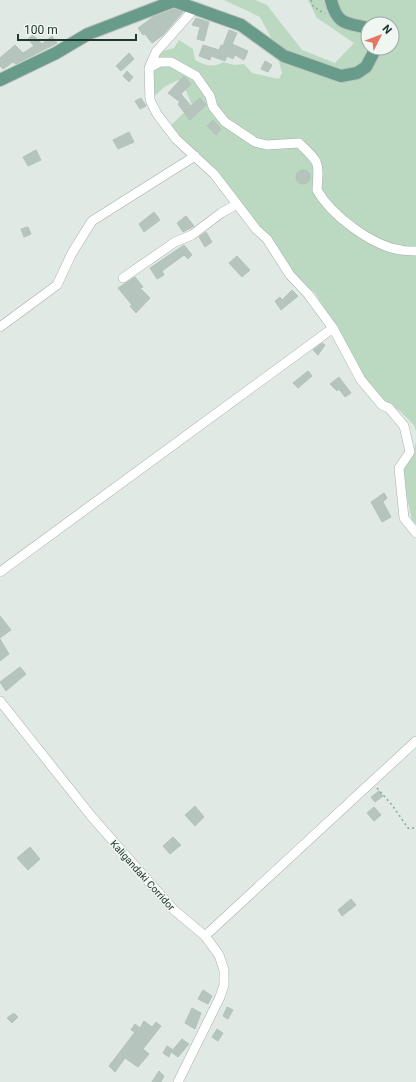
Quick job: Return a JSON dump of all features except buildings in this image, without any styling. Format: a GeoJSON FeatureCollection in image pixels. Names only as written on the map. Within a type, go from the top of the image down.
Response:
{"type":"FeatureCollection","features":[{"type":"Feature","properties":{"kind":"main road"},"geometry":{"type":"LineString","coordinates":[[331,0],[335,12],[344,22],[350,26],[360,27]]}},
{"type":"Feature","properties":{"kind":"main road"},"geometry":{"type":"LineString","coordinates":[[0,80],[88,34],[170,2],[180,2],[241,25],[284,56],[341,76],[357,72],[366,67],[372,56]]}},
{"type":"Feature","properties":{"kind":"street"},"geometry":{"type":"LineString","coordinates":[[195,8],[156,52],[149,68],[150,100],[157,114],[176,138],[214,174],[256,229],[267,238],[290,275],[308,294],[333,328],[361,380],[382,405],[389,408],[404,426],[410,452],[398,468],[404,518],[416,533]]}},
{"type":"Feature","properties":{"kind":"street"},"geometry":{"type":"LineString","coordinates":[[149,68],[160,62],[171,62],[196,76],[210,96],[213,107],[225,122],[255,142],[267,145],[298,143],[314,158],[319,167],[317,190],[342,218],[360,233],[382,244],[400,250],[416,251]]}},
{"type":"Feature","properties":{"kind":"street"},"geometry":{"type":"LineString","coordinates":[[0,327],[57,285],[72,253],[92,221],[195,156]]}},
{"type":"Feature","properties":{"kind":"street"},"geometry":{"type":"LineString","coordinates":[[123,278],[176,242],[192,235],[220,213],[238,204]]}},
{"type":"Feature","properties":{"kind":"street"},"geometry":{"type":"LineString","coordinates":[[0,572],[333,328]]}},
{"type":"Feature","properties":{"kind":"street","name":"Kaligandaki Corridor"},"geometry":{"type":"LineString","coordinates":[[0,701],[92,817],[174,910],[205,936],[219,955],[224,970],[224,985],[220,997],[178,1082]]}},
{"type":"Feature","properties":{"kind":"street"},"geometry":{"type":"LineString","coordinates":[[205,936],[416,741]]}},
{"type":"Feature","properties":{"kind":"path"},"geometry":{"type":"LineString","coordinates":[[372,782],[392,805],[408,828],[410,829],[416,827]]}},
{"type":"Feature","properties":{"kind":"green space"},"geometry":{"type":"Polygon","coordinates":[[[224,0],[255,0],[267,5],[302,50],[335,63],[354,43],[317,18],[308,0],[416,0],[416,431],[414,425],[400,411],[380,399],[364,378],[345,342],[315,293],[292,273],[261,228],[216,172],[165,131],[192,105],[184,86],[178,80],[164,87],[148,103],[144,66],[163,51],[174,48],[179,40],[193,49],[195,60],[202,64],[213,66],[223,62],[234,65],[244,64],[252,73],[279,79],[282,73],[275,45],[260,17],[224,0]]]}},
{"type":"Feature","properties":{"kind":"green space"},"geometry":{"type":"Polygon","coordinates":[[[416,442],[416,524],[412,520],[401,471],[414,449],[416,442]]]}}]}
